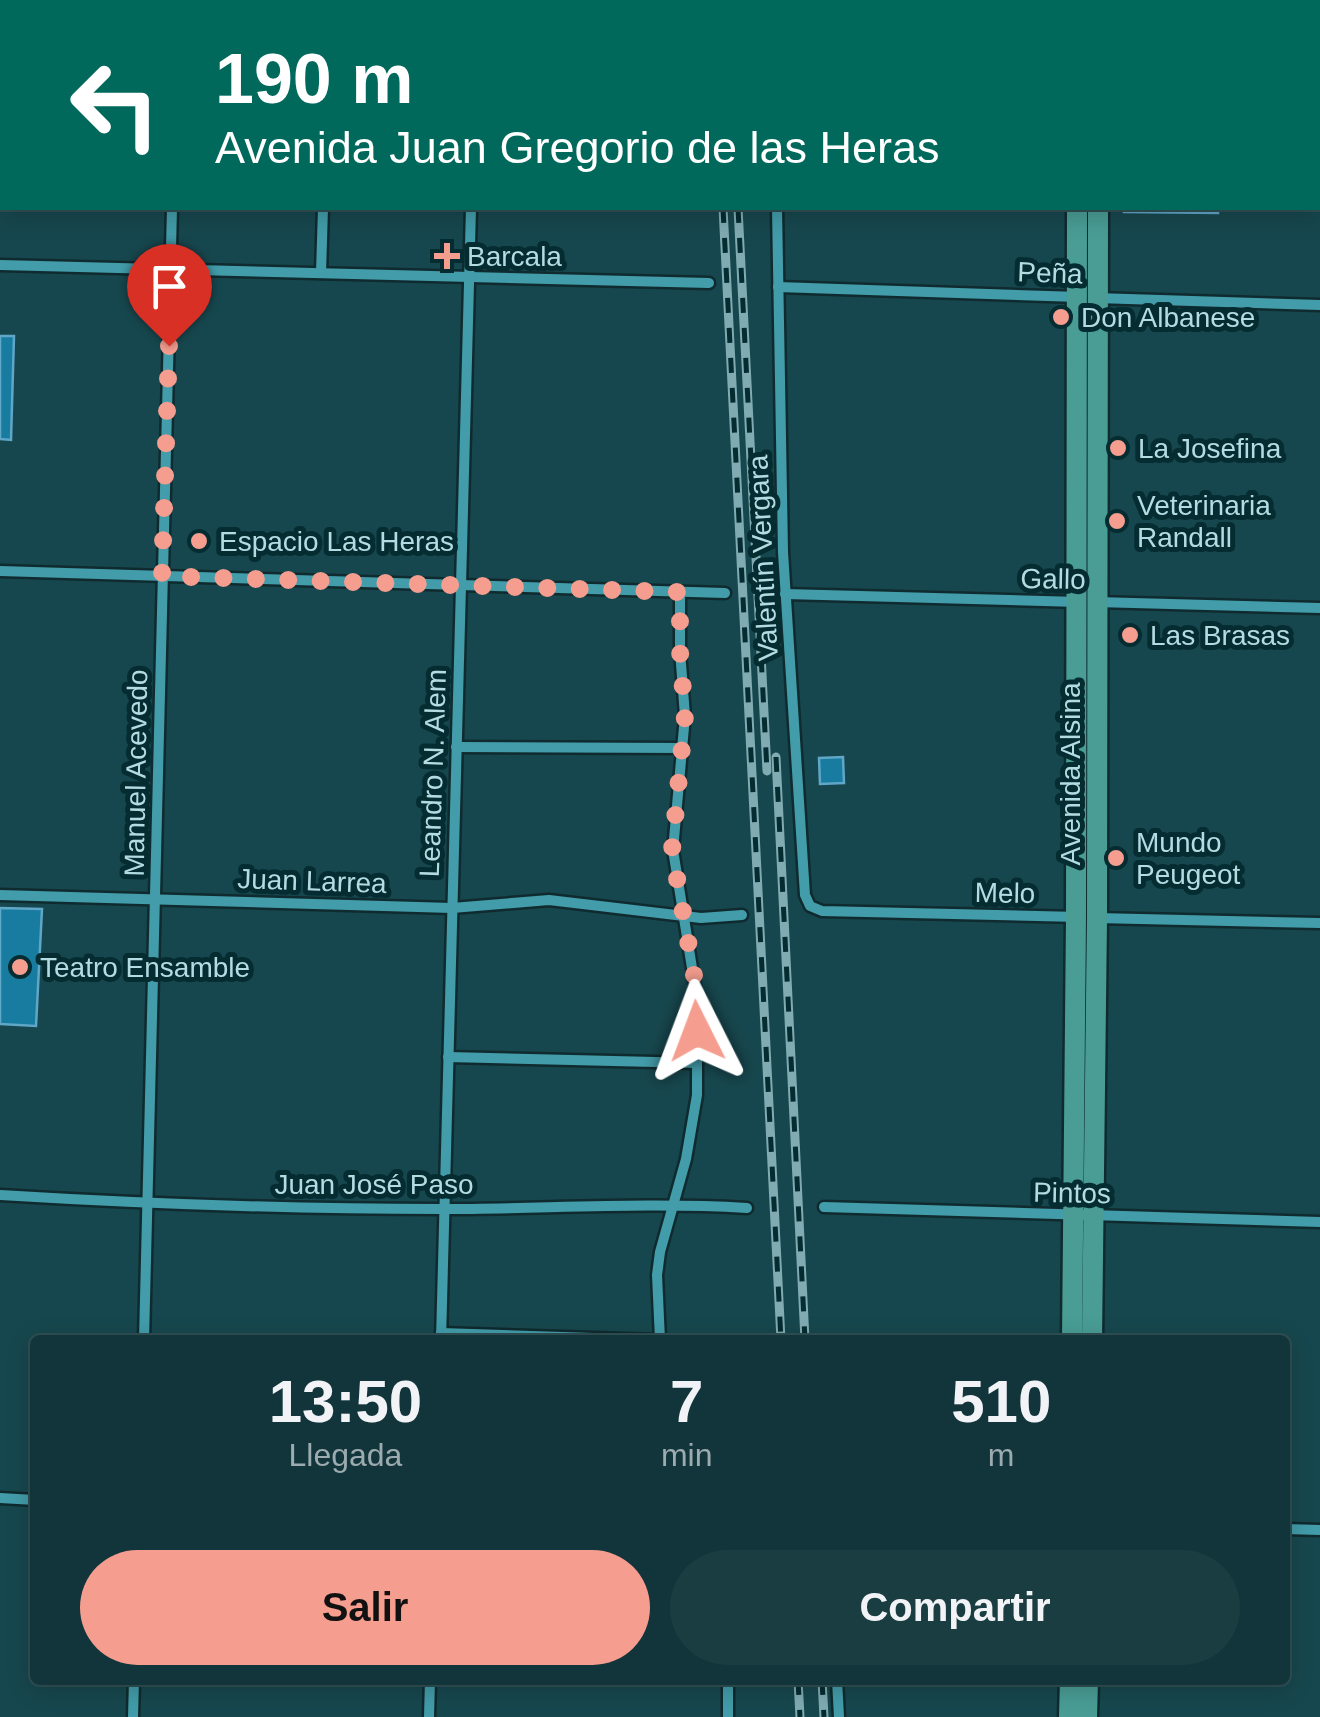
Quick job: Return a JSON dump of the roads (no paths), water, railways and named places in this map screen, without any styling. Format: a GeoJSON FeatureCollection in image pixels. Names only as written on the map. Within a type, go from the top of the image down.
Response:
{"type":"FeatureCollection","features":[{"type":"Feature","properties":{"kind":"main road","name":"Avenida Alsina"},"geometry":{"type":"LineString","coordinates":[[1072,1335],[1082,1216],[1087,918],[1086,297],[1077,210]]}},
{"type":"Feature","properties":{"kind":"main road","name":"Avenida Alsina"},"geometry":{"type":"LineString","coordinates":[[1086,297],[1098,210]]}},
{"type":"Feature","properties":{"kind":"main road","name":"Avenida Alsina"},"geometry":{"type":"LineString","coordinates":[[1082,1216],[1092,1335]]}},
{"type":"Feature","properties":{"kind":"main road"},"geometry":{"type":"LineString","coordinates":[[1069,1717],[1070,1685]]}},
{"type":"Feature","properties":{"kind":"main road"},"geometry":{"type":"LineString","coordinates":[[1088,1685],[1088,1717]]}},
{"type":"Feature","properties":{"kind":"street","name":"Manuel Acevedo"},"geometry":{"type":"LineString","coordinates":[[144,1335],[172,210]]}},
{"type":"Feature","properties":{"kind":"street"},"geometry":{"type":"LineString","coordinates":[[321,273],[323,210]]}},
{"type":"Feature","properties":{"kind":"street","name":"Leandro N. Alem"},"geometry":{"type":"LineString","coordinates":[[441,1335],[471,210]]}},
{"type":"Feature","properties":{"kind":"street","name":"Valentín Vergara"},"geometry":{"type":"LineString","coordinates":[[776,210],[785,594],[805,895],[810,906]]}},
{"type":"Feature","properties":{"kind":"street"},"geometry":{"type":"LineString","coordinates":[[0,265],[709,283]]}},
{"type":"Feature","properties":{"kind":"street","name":"Peña"},"geometry":{"type":"LineString","coordinates":[[778,288],[1320,305]]}},
{"type":"Feature","properties":{"kind":"street"},"geometry":{"type":"LineString","coordinates":[[0,570],[725,593]]}},
{"type":"Feature","properties":{"kind":"street"},"geometry":{"type":"LineString","coordinates":[[658,1335],[658,1265],[692,1132],[697,1063],[697,999],[672,850],[685,689],[680,651],[680,592]]}},
{"type":"Feature","properties":{"kind":"street","name":"Gallo"},"geometry":{"type":"LineString","coordinates":[[785,594],[1320,608]]}},
{"type":"Feature","properties":{"kind":"street"},"geometry":{"type":"LineString","coordinates":[[456,747],[683,748]]}},
{"type":"Feature","properties":{"kind":"street","name":"Juan Larrea"},"geometry":{"type":"LineString","coordinates":[[0,895],[452,908],[549,900],[682,915],[742,915]]}},
{"type":"Feature","properties":{"kind":"street","name":"Melo"},"geometry":{"type":"LineString","coordinates":[[810,906],[822,912],[1320,923]]}},
{"type":"Feature","properties":{"kind":"street"},"geometry":{"type":"LineString","coordinates":[[448,1057],[697,1063]]}},
{"type":"Feature","properties":{"kind":"street","name":"Juan José Paso"},"geometry":{"type":"LineString","coordinates":[[0,1195],[148,1204],[444,1209],[674,1204],[747,1208]]}},
{"type":"Feature","properties":{"kind":"street","name":"Pintos"},"geometry":{"type":"LineString","coordinates":[[824,1207],[1320,1222]]}},
{"type":"Feature","properties":{"kind":"street"},"geometry":{"type":"LineString","coordinates":[[0,1498],[30,1500]]}},
{"type":"Feature","properties":{"kind":"street"},"geometry":{"type":"LineString","coordinates":[[1290,1529],[1320,1530]]}},
{"type":"Feature","properties":{"kind":"street"},"geometry":{"type":"LineString","coordinates":[[133,1717],[134,1685]]}},
{"type":"Feature","properties":{"kind":"street"},"geometry":{"type":"LineString","coordinates":[[429,1717],[430,1685]]}},
{"type":"Feature","properties":{"kind":"street"},"geometry":{"type":"LineString","coordinates":[[728,1685],[728,1717]]}},
{"type":"Feature","properties":{"kind":"street"},"geometry":{"type":"LineString","coordinates":[[837,1685],[839,1717]]}},
{"type":"Feature","properties":{"kind":"railway"},"geometry":{"type":"LineString","coordinates":[[723,210],[781,1335]]}},
{"type":"Feature","properties":{"kind":"railway"},"geometry":{"type":"LineString","coordinates":[[738,210],[767,771]]}},
{"type":"Feature","properties":{"kind":"railway"},"geometry":{"type":"LineString","coordinates":[[776,757],[805,1335]]}},
{"type":"Feature","properties":{"kind":"railway"},"geometry":{"type":"LineString","coordinates":[[798,1685],[800,1717]]}},
{"type":"Feature","properties":{"kind":"railway"},"geometry":{"type":"LineString","coordinates":[[822,1685],[824,1717]]}},
{"type":"Feature","properties":{"kind":"place","name":"Barcala"},"geometry":{"type":"Point","coordinates":[447,256]}},
{"type":"Feature","properties":{"kind":"place","name":"Don Albanese"},"geometry":{"type":"Point","coordinates":[1061,317]}},
{"type":"Feature","properties":{"kind":"place","name":"La Josefina"},"geometry":{"type":"Point","coordinates":[1118,448]}},
{"type":"Feature","properties":{"kind":"place","name":"Veterinaria Randall"},"geometry":{"type":"Point","coordinates":[1117,521]}},
{"type":"Feature","properties":{"kind":"place","name":"Espacio Las Heras"},"geometry":{"type":"Point","coordinates":[199,541]}},
{"type":"Feature","properties":{"kind":"place","name":"Las Brasas"},"geometry":{"type":"Point","coordinates":[1130,635]}},
{"type":"Feature","properties":{"kind":"place","name":"Mundo Peugeot"},"geometry":{"type":"Point","coordinates":[1116,858]}},
{"type":"Feature","properties":{"kind":"place","name":"Teatro Ensamble"},"geometry":{"type":"Point","coordinates":[20,967]}}]}
